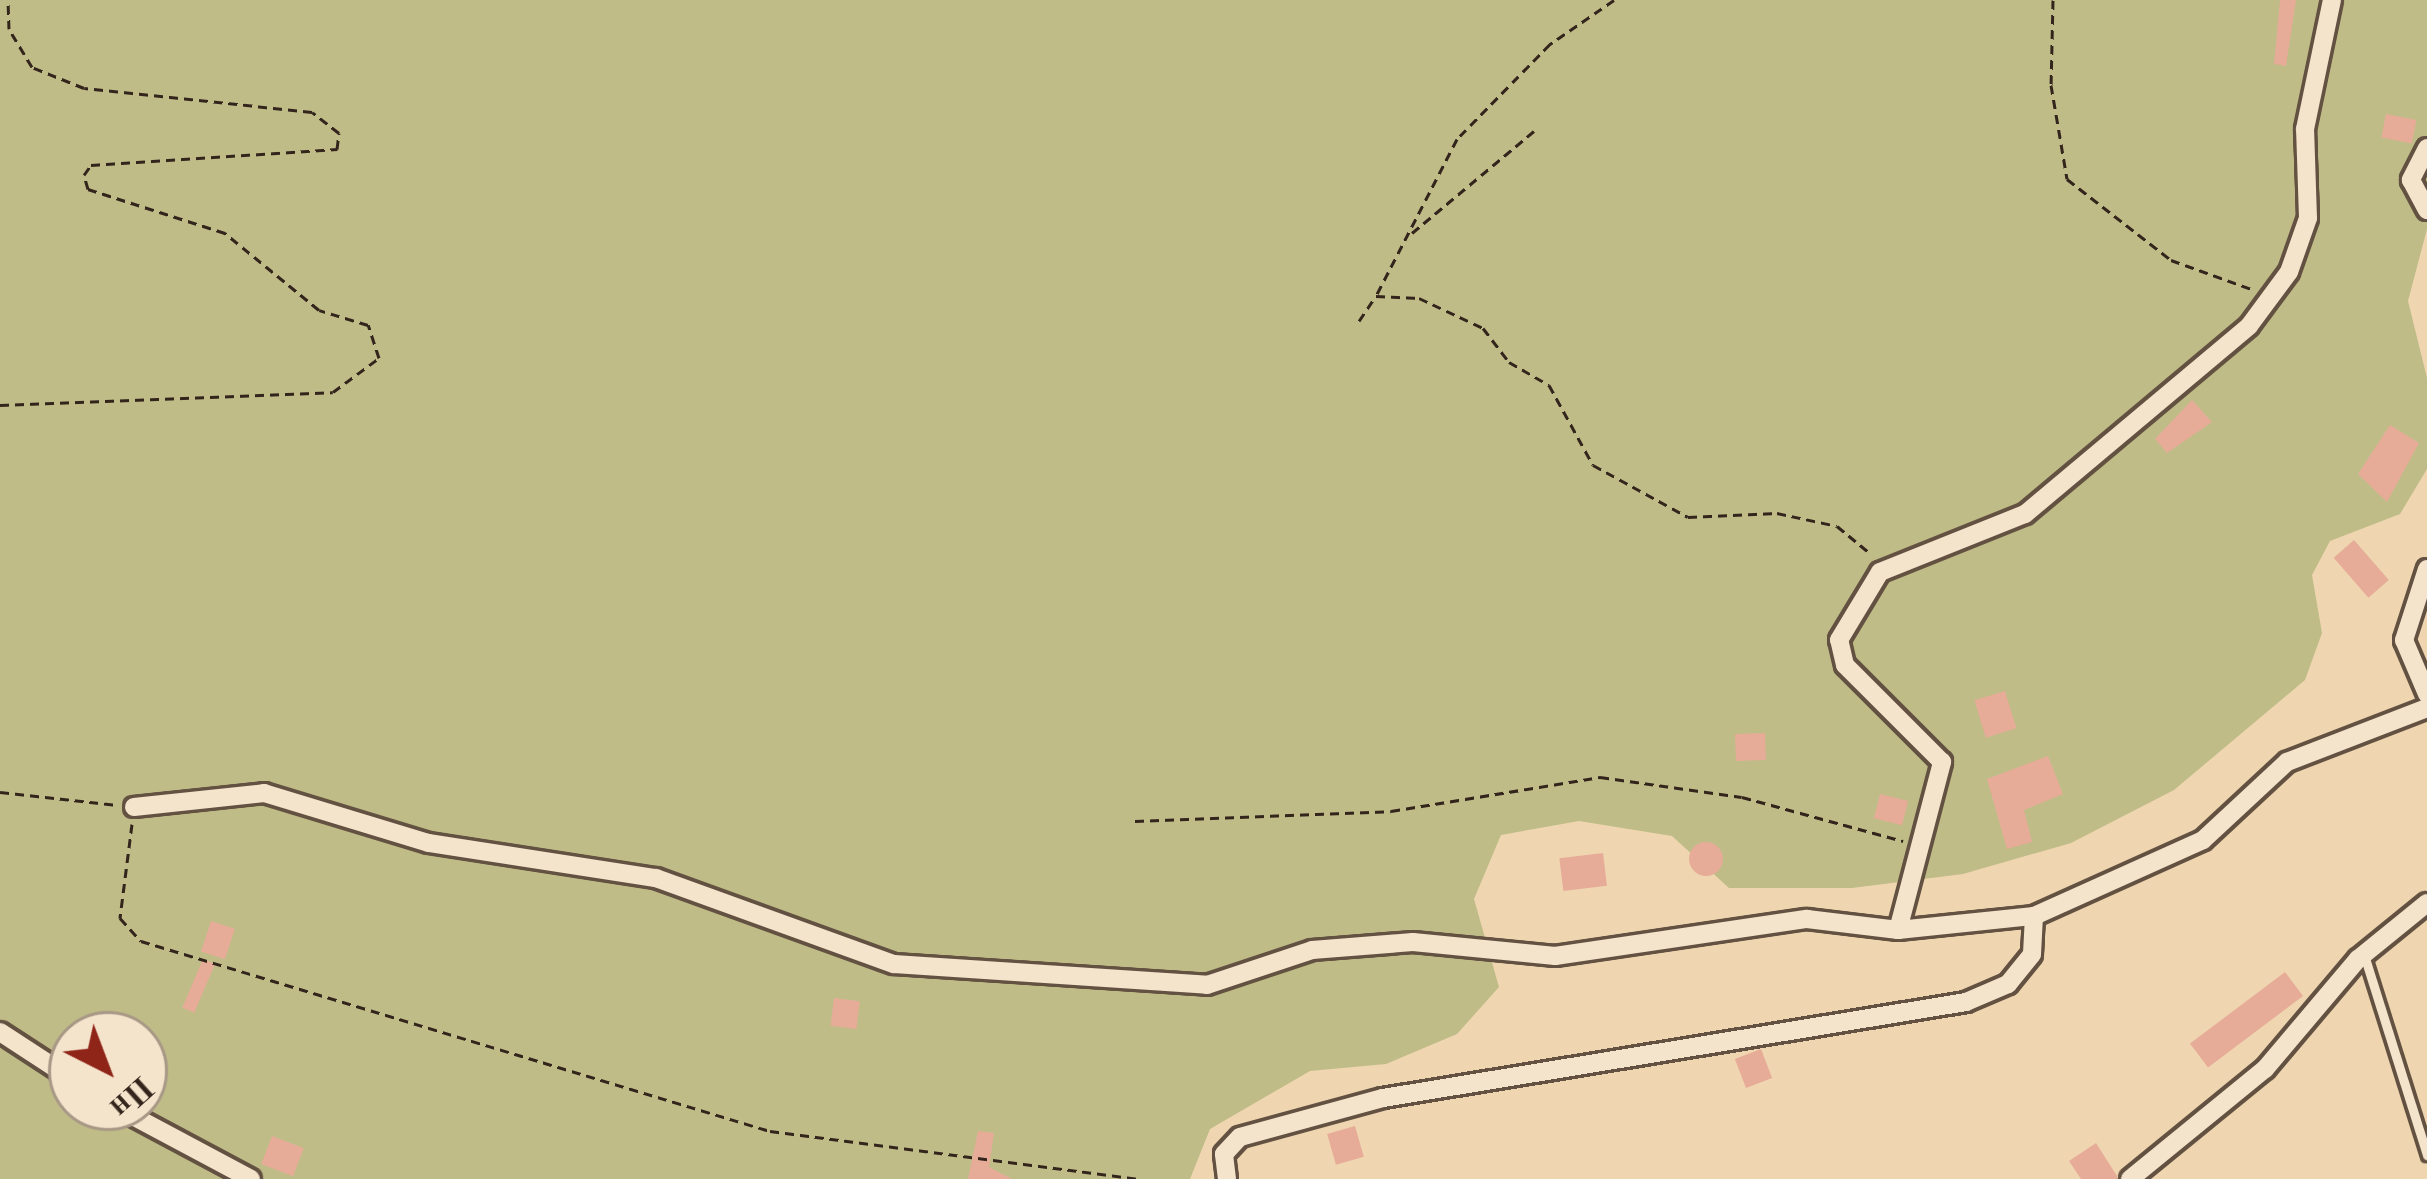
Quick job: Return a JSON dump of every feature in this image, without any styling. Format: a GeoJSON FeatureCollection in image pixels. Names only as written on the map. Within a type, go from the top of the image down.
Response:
{"type":"FeatureCollection","features":[{"type":"Feature","properties":{"kind":"street"},"geometry":{"type":"LineString","coordinates":[[1898,930],[1912,844],[1942,762],[1838,653],[1880,572],[2025,514],[2271,297],[2308,218],[2305,129],[2332,0]]}},
{"type":"Feature","properties":{"kind":"street"},"geometry":{"type":"LineString","coordinates":[[2427,148],[2411,181],[2427,210]]}},
{"type":"Feature","properties":{"kind":"street"},"geometry":{"type":"LineString","coordinates":[[2427,569],[2404,640],[2427,694]]}},
{"type":"Feature","properties":{"kind":"street"},"geometry":{"type":"LineString","coordinates":[[134,807],[264,793],[429,843],[656,878],[894,964],[1207,985],[1312,950],[1414,942],[1555,956],[1807,919],[1898,930],[2034,916],[2204,840],[2287,763],[2427,708]]}},
{"type":"Feature","properties":{"kind":"street"},"geometry":{"type":"LineString","coordinates":[[2130,1179],[2265,1069],[2363,955],[2427,903]]}},
{"type":"Feature","properties":{"kind":"street"},"geometry":{"type":"LineString","coordinates":[[1227,1179],[1224,1154],[1240,1137],[1383,1098],[1966,1002],[2008,984],[2032,954],[2034,916]]}},
{"type":"Feature","properties":{"kind":"street"},"geometry":{"type":"LineString","coordinates":[[0,1032],[48,1063]]}},
{"type":"Feature","properties":{"kind":"street"},"geometry":{"type":"LineString","coordinates":[[161,1131],[251,1179]]}},
{"type":"Feature","properties":{"kind":"lane"},"geometry":{"type":"LineString","coordinates":[[2363,955],[2427,1155]]}},
{"type":"Feature","properties":{"kind":"path"},"geometry":{"type":"LineString","coordinates":[[0,405],[333,392],[379,358],[368,325],[320,310],[225,233],[88,189],[84,175],[91,165],[337,149],[339,133],[311,112],[84,88],[32,67],[9,29],[8,0]]}},
{"type":"Feature","properties":{"kind":"path"},"geometry":{"type":"LineString","coordinates":[[1359,320],[1411,234],[1456,139],[1550,44],[1614,0]]}},
{"type":"Feature","properties":{"kind":"path"},"geometry":{"type":"LineString","coordinates":[[2053,0],[2051,85],[2068,178],[2171,260],[2271,297]]}},
{"type":"Feature","properties":{"kind":"path"},"geometry":{"type":"LineString","coordinates":[[1411,234],[1534,131]]}},
{"type":"Feature","properties":{"kind":"path"},"geometry":{"type":"LineString","coordinates":[[1376,296],[1419,298],[1483,328],[1509,362],[1550,385],[1593,465],[1643,493],[1688,517],[1777,513],[1837,526],[1864,542],[1880,572]]}},
{"type":"Feature","properties":{"kind":"path"},"geometry":{"type":"LineString","coordinates":[[1135,821],[1391,812],[1600,777],[1742,797],[1912,844]]}},
{"type":"Feature","properties":{"kind":"path"},"geometry":{"type":"LineString","coordinates":[[0,792],[134,807],[120,918],[140,941],[770,1131],[1141,1179]]}},
{"type":"Feature","properties":{"kind":"shaded area"},"geometry":{"type":"Polygon","coordinates":[[[0,0],[2427,0],[2427,229],[2408,301],[2427,378],[2427,469],[2400,514],[2330,541],[2312,575],[2322,633],[2305,680],[2174,790],[2071,843],[1963,874],[1852,888],[1729,888],[1672,836],[1579,821],[1501,835],[1474,899],[1499,987],[1457,1034],[1386,1064],[1310,1071],[1210,1129],[1190,1179],[0,1179],[0,0]]]}},
{"type":"Feature","properties":{"kind":"building"},"geometry":{"type":"Polygon","coordinates":[[[2280,0],[2296,0],[2286,66],[2274,64],[2280,0]]]}},
{"type":"Feature","properties":{"kind":"building"},"geometry":{"type":"Polygon","coordinates":[[[2386,114],[2416,120],[2412,143],[2381,138],[2386,114]]]}},
{"type":"Feature","properties":{"kind":"building"},"geometry":{"type":"Polygon","coordinates":[[[2192,400],[2212,422],[2167,453],[2155,439],[2192,400]]]}},
{"type":"Feature","properties":{"kind":"building"},"geometry":{"type":"Polygon","coordinates":[[[2390,425],[2419,443],[2387,502],[2358,474],[2390,425]]]}},
{"type":"Feature","properties":{"kind":"building"},"geometry":{"type":"Polygon","coordinates":[[[2354,540],[2389,580],[2368,598],[2334,558],[2354,540]]]}},
{"type":"Feature","properties":{"kind":"building"},"geometry":{"type":"Polygon","coordinates":[[[2005,691],[2016,728],[1986,738],[1974,700],[2005,691]]]}},
{"type":"Feature","properties":{"kind":"building"},"geometry":{"type":"Polygon","coordinates":[[[1765,733],[1766,760],[1736,761],[1735,734],[1765,733]]]}},
{"type":"Feature","properties":{"kind":"building"},"geometry":{"type":"Polygon","coordinates":[[[2048,756],[2063,794],[2024,810],[2032,842],[2007,849],[1987,779],[2048,756]]]}},
{"type":"Feature","properties":{"kind":"building"},"geometry":{"type":"Polygon","coordinates":[[[1880,794],[1908,801],[1902,825],[1874,818],[1880,794]]]}},
{"type":"Feature","properties":{"kind":"building"},"geometry":{"type":"Polygon","coordinates":[[[1706,842],[1718,847],[1723,859],[1718,871],[1706,876],[1694,871],[1689,859],[1694,847],[1706,842]]]}},
{"type":"Feature","properties":{"kind":"building"},"geometry":{"type":"Polygon","coordinates":[[[1603,853],[1607,886],[1563,891],[1559,858],[1603,853]]]}},
{"type":"Feature","properties":{"kind":"building"},"geometry":{"type":"Polygon","coordinates":[[[211,921],[235,929],[225,959],[201,951],[211,921]]]}},
{"type":"Feature","properties":{"kind":"building"},"geometry":{"type":"Polygon","coordinates":[[[203,959],[215,964],[194,1013],[182,1008],[203,959]]]}},
{"type":"Feature","properties":{"kind":"building"},"geometry":{"type":"Polygon","coordinates":[[[2285,972],[2303,996],[2208,1068],[2190,1044],[2285,972]]]}},
{"type":"Feature","properties":{"kind":"building"},"geometry":{"type":"Polygon","coordinates":[[[834,998],[860,1001],[856,1029],[831,1026],[834,998]]]}},
{"type":"Feature","properties":{"kind":"building"},"geometry":{"type":"Polygon","coordinates":[[[1761,1049],[1772,1078],[1746,1088],[1735,1059],[1761,1049]]]}},
{"type":"Feature","properties":{"kind":"building"},"geometry":{"type":"Polygon","coordinates":[[[1355,1126],[1364,1157],[1336,1165],[1327,1134],[1355,1126]]]}},
{"type":"Feature","properties":{"kind":"building"},"geometry":{"type":"Polygon","coordinates":[[[978,1131],[994,1133],[989,1167],[1012,1179],[968,1179],[978,1131]]]}},
{"type":"Feature","properties":{"kind":"building"},"geometry":{"type":"Polygon","coordinates":[[[272,1136],[304,1148],[293,1176],[261,1164],[272,1136]]]}},
{"type":"Feature","properties":{"kind":"building"},"geometry":{"type":"Polygon","coordinates":[[[2096,1143],[2117,1179],[2081,1179],[2069,1161],[2096,1143]]]}}]}
